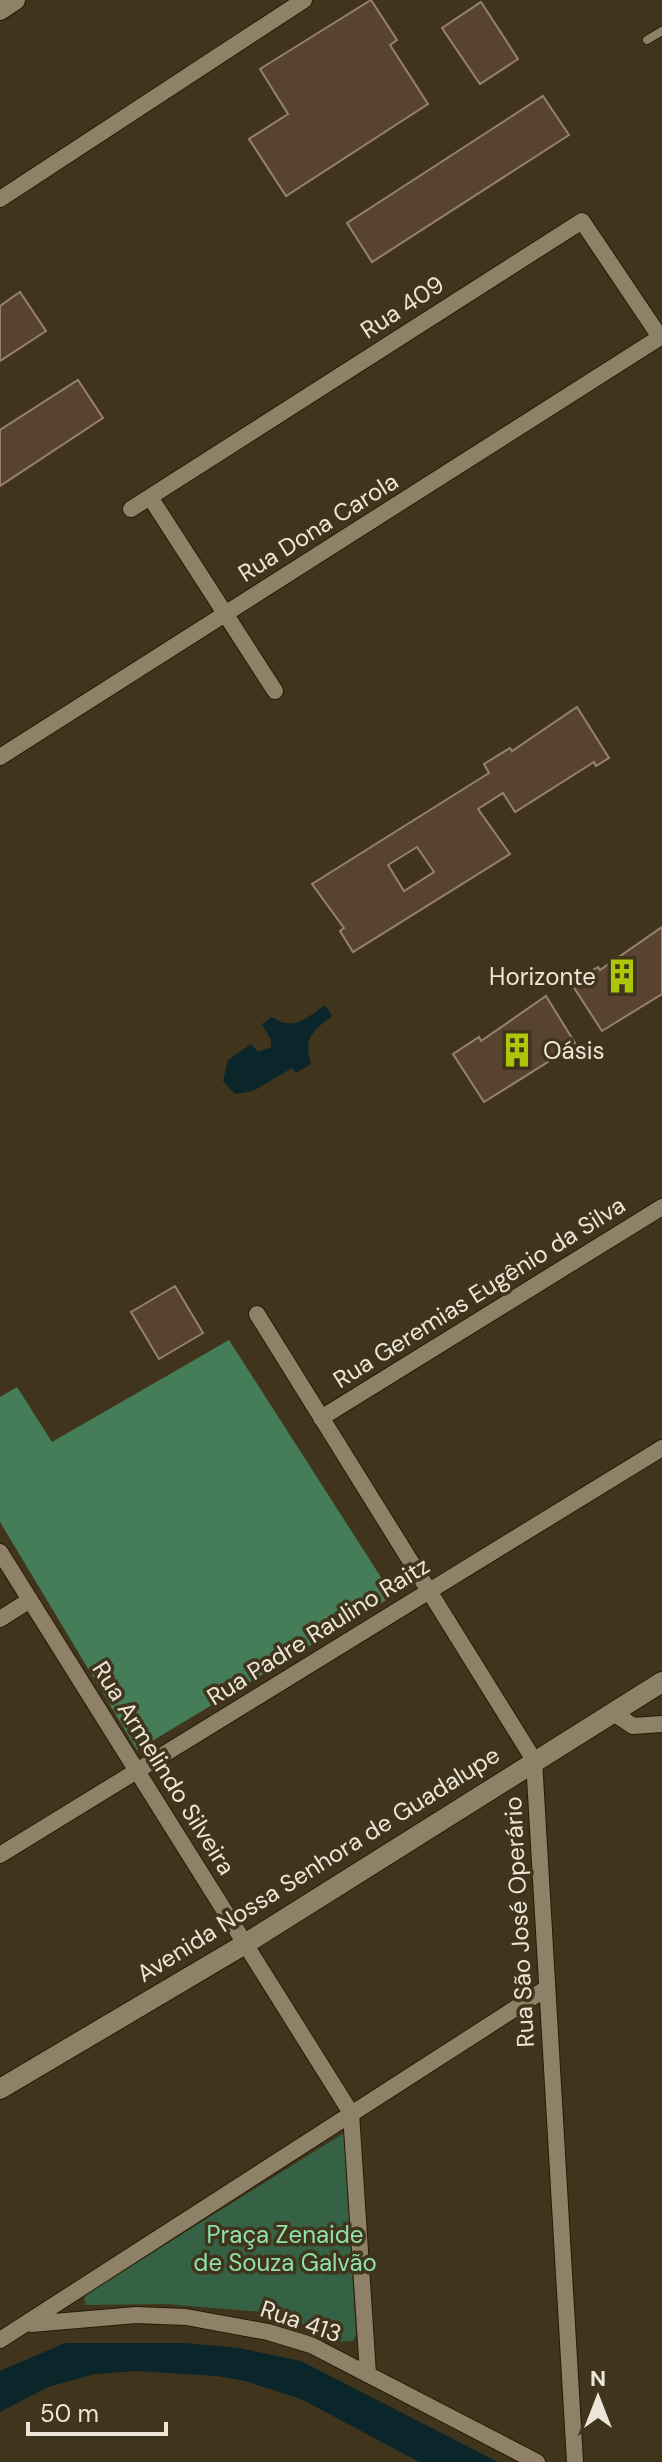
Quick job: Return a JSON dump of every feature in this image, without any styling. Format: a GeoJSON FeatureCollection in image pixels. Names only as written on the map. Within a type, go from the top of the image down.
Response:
{"type":"FeatureCollection","features":[{"type":"Feature","properties":{"kind":"street"},"geometry":{"type":"LineString","coordinates":[[0,10],[15,0]]}},
{"type":"Feature","properties":{"kind":"street"},"geometry":{"type":"LineString","coordinates":[[0,199],[304,0]]}},
{"type":"Feature","properties":{"kind":"street","name":"Rua 409"},"geometry":{"type":"LineString","coordinates":[[131,509],[582,221],[661,337]]}},
{"type":"Feature","properties":{"kind":"street","name":"Rua Dona Carola"},"geometry":{"type":"LineString","coordinates":[[0,757],[661,337]]}},
{"type":"Feature","properties":{"kind":"street"},"geometry":{"type":"LineString","coordinates":[[150,497],[275,691]]}},
{"type":"Feature","properties":{"kind":"street","name":"Rua Geremias Eugênio da Silva"},"geometry":{"type":"LineString","coordinates":[[321,1418],[662,1207]]}},
{"type":"Feature","properties":{"kind":"street","name":"Rua São José Operário"},"geometry":{"type":"LineString","coordinates":[[257,1314],[534,1760],[575,2462]]}},
{"type":"Feature","properties":{"kind":"street","name":"Rua Padre Raulino Raitz"},"geometry":{"type":"LineString","coordinates":[[0,1855],[662,1448]]}},
{"type":"Feature","properties":{"kind":"street","name":"Rua Armelindo Silveira"},"geometry":{"type":"LineString","coordinates":[[0,1552],[351,2113],[368,2374]]}},
{"type":"Feature","properties":{"kind":"street"},"geometry":{"type":"LineString","coordinates":[[0,1619],[30,1600]]}},
{"type":"Feature","properties":{"kind":"street","name":"Avenida Nossa Senhora de Guadalupe"},"geometry":{"type":"LineString","coordinates":[[0,2089],[245,1944],[662,1682]]}},
{"type":"Feature","properties":{"kind":"street"},"geometry":{"type":"LineString","coordinates":[[612,1712],[633,1726],[662,1724]]}},
{"type":"Feature","properties":{"kind":"street"},"geometry":{"type":"LineString","coordinates":[[0,2340],[547,1988]]}},
{"type":"Feature","properties":{"kind":"street","name":"Rua 413"},"geometry":{"type":"LineString","coordinates":[[26,2325],[136,2315],[226,2323],[311,2345],[537,2462]]}},
{"type":"Feature","properties":{"kind":"lane"},"geometry":{"type":"LineString","coordinates":[[647,40],[662,31]]}},
{"type":"Feature","properties":{"kind":"green space"},"geometry":{"type":"Polygon","coordinates":[[[229,1340],[393,1596],[137,1750],[0,1522],[0,1397],[17,1387],[52,1442],[229,1340]]]}},
{"type":"Feature","properties":{"kind":"green space","name":"Praça Zenaide de Souza Galvão"},"geometry":{"type":"Polygon","coordinates":[[[344,2133],[356,2335],[353,2341],[338,2342],[284,2315],[262,2312],[165,2304],[86,2305],[84,2299],[88,2293],[344,2133]]]}},
{"type":"Feature","properties":{"kind":"water"},"geometry":{"type":"Polygon","coordinates":[[[325,1005],[332,1016],[311,1036],[308,1047],[311,1064],[296,1073],[292,1068],[253,1091],[235,1094],[223,1081],[228,1060],[251,1044],[258,1052],[271,1047],[271,1040],[262,1024],[272,1017],[286,1023],[299,1022],[325,1005]]]}},
{"type":"Feature","properties":{"kind":"water"},"geometry":{"type":"Polygon","coordinates":[[[65,2343],[185,2343],[239,2348],[301,2361],[498,2462],[419,2462],[301,2399],[245,2381],[216,2376],[136,2371],[95,2374],[48,2387],[0,2412],[0,2371],[65,2343]]]}},
{"type":"Feature","properties":{"kind":"building"},"geometry":{"type":"Polygon","coordinates":[[[371,0],[397,40],[390,45],[428,104],[286,196],[249,139],[288,114],[260,69],[371,0]]]}},
{"type":"Feature","properties":{"kind":"building"},"geometry":{"type":"Polygon","coordinates":[[[481,2],[518,59],[480,84],[442,28],[481,2]]]}},
{"type":"Feature","properties":{"kind":"building"},"geometry":{"type":"Polygon","coordinates":[[[543,96],[569,135],[372,262],[347,223],[543,96]]]}},
{"type":"Feature","properties":{"kind":"building"},"geometry":{"type":"Polygon","coordinates":[[[20,292],[46,331],[0,361],[0,306],[20,292]]]}},
{"type":"Feature","properties":{"kind":"building"},"geometry":{"type":"Polygon","coordinates":[[[78,380],[103,418],[0,486],[0,430],[78,380]]]}},
{"type":"Feature","properties":{"kind":"building"},"geometry":{"type":"Polygon","coordinates":[[[577,707],[609,758],[596,766],[594,762],[515,812],[503,793],[478,809],[510,854],[353,952],[340,931],[344,928],[312,884],[489,773],[484,764],[510,748],[512,751],[577,707]],[[417,847],[388,865],[404,891],[434,872],[417,847]]]}},
{"type":"Feature","properties":{"kind":"building","name":"Horizonte"},"geometry":{"type":"Polygon","coordinates":[[[662,927],[662,994],[602,1031],[571,983],[598,967],[600,970],[662,927]]]}},
{"type":"Feature","properties":{"kind":"building","name":"Oásis"},"geometry":{"type":"Polygon","coordinates":[[[546,996],[578,1048],[566,1056],[564,1052],[484,1102],[453,1054],[479,1037],[481,1041],[546,996]]]}},
{"type":"Feature","properties":{"kind":"building"},"geometry":{"type":"Polygon","coordinates":[[[175,1286],[203,1333],[159,1359],[131,1312],[175,1286]]]}},
{"type":"Feature","properties":{"kind":"place","name":"Horizonte"},"geometry":{"type":"Point","coordinates":[622,976]}},
{"type":"Feature","properties":{"kind":"place","name":"Oásis"},"geometry":{"type":"Point","coordinates":[517,1050]}}]}
